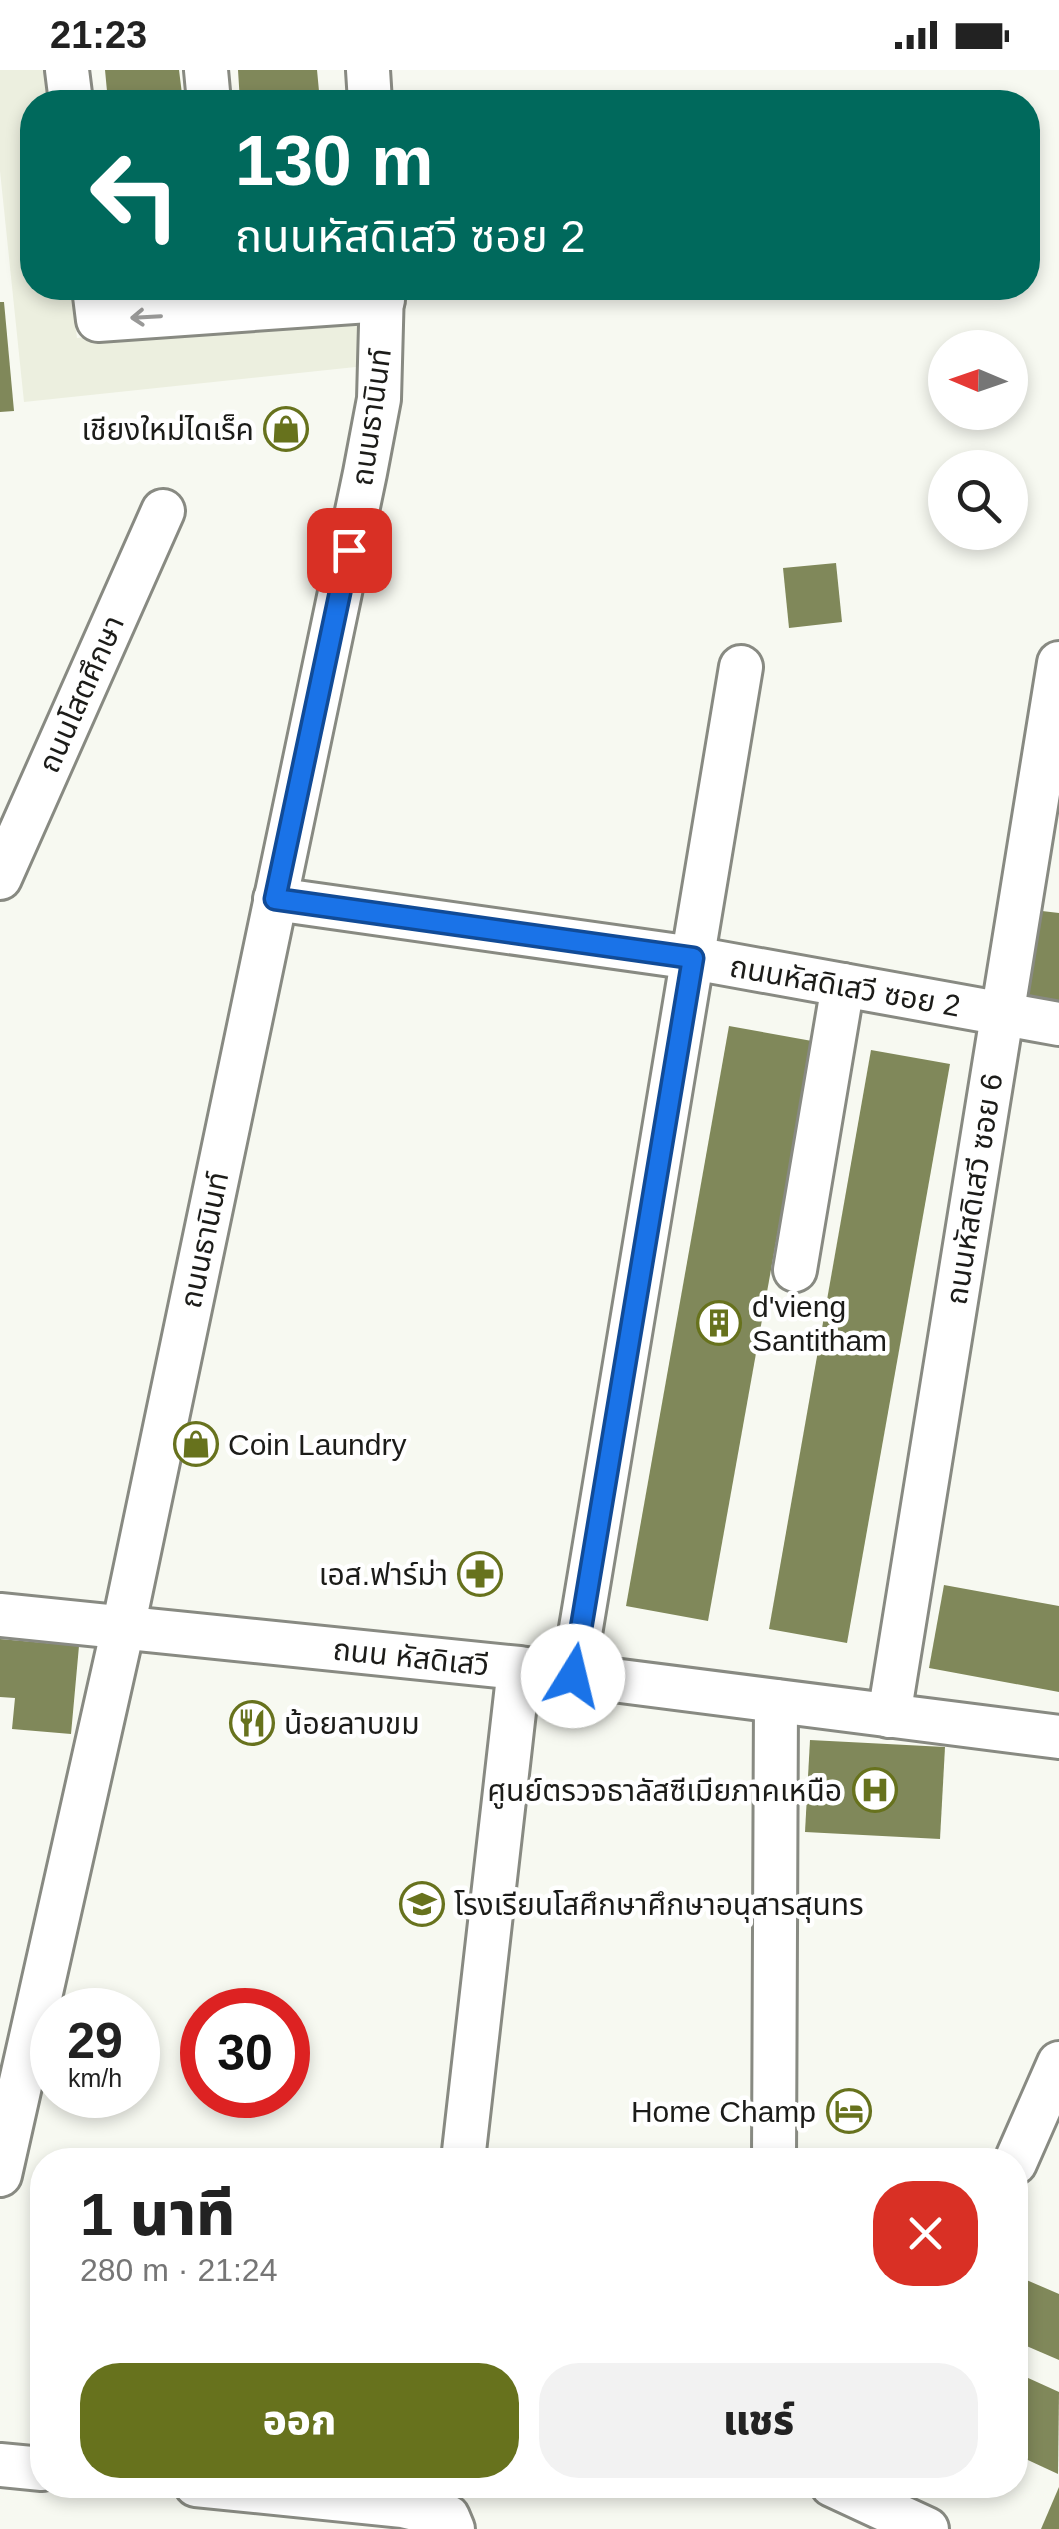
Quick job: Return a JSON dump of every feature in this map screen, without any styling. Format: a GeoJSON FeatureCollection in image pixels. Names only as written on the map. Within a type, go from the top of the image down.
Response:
{"type":"FeatureCollection","features":[{"type":"Feature","properties":{"kind":"street"},"geometry":{"type":"LineString","coordinates":[[96,300],[98,320],[223,300]]}},
{"type":"Feature","properties":{"kind":"street","name":"ถนนธานินท์"},"geometry":{"type":"LineString","coordinates":[[0,2176],[123,1628],[379,399],[383,300]]}},
{"type":"Feature","properties":{"kind":"street","name":"ถนนโสตศึกษา"},"geometry":{"type":"LineString","coordinates":[[0,878],[163,511]]}},
{"type":"Feature","properties":{"kind":"street","name":"ถนนหัสดิเสวี ซอย 6"},"geometry":{"type":"LineString","coordinates":[[889,1716],[1059,663]]}},
{"type":"Feature","properties":{"kind":"street"},"geometry":{"type":"LineString","coordinates":[[573,1676],[742,666]]}},
{"type":"Feature","properties":{"kind":"street","name":"ถนนหัสดิเสวี ซอย 2"},"geometry":{"type":"LineString","coordinates":[[275,899],[693,958],[1059,1024]]}},
{"type":"Feature","properties":{"kind":"street"},"geometry":{"type":"LineString","coordinates":[[795,1270],[844,986]]}},
{"type":"Feature","properties":{"kind":"street","name":"ถนน หัสดิเสวี"},"geometry":{"type":"LineString","coordinates":[[0,1615],[519,1668],[1059,1738]]}},
{"type":"Feature","properties":{"kind":"street"},"geometry":{"type":"LineString","coordinates":[[464,2148],[519,1668]]}},
{"type":"Feature","properties":{"kind":"street"},"geometry":{"type":"LineString","coordinates":[[774,2148],[776,1701]]}},
{"type":"Feature","properties":{"kind":"street"},"geometry":{"type":"LineString","coordinates":[[1022,2148],[1059,2064]]}},
{"type":"Feature","properties":{"kind":"street"},"geometry":{"type":"LineString","coordinates":[[0,2465],[30,2468]]}},
{"type":"Feature","properties":{"kind":"street"},"geometry":{"type":"LineString","coordinates":[[324,2498],[403,2506],[448,2517],[453,2529]]}},
{"type":"Feature","properties":{"kind":"street"},"geometry":{"type":"LineString","coordinates":[[871,2498],[927,2529]]}},
{"type":"Feature","properties":{"kind":"shaded area"},"geometry":{"type":"Polygon","coordinates":[[[0,70],[48,70],[50,90],[20,90],[20,300],[72,300],[77,338],[359,308],[365,366],[24,402],[0,171],[0,70]]]}},
{"type":"Feature","properties":{"kind":"building"},"geometry":{"type":"Polygon","coordinates":[[[105,70],[179,70],[182,90],[107,90],[105,70]]]}},
{"type":"Feature","properties":{"kind":"building"},"geometry":{"type":"Polygon","coordinates":[[[238,70],[317,70],[319,90],[239,90],[238,70]]]}},
{"type":"Feature","properties":{"kind":"building"},"geometry":{"type":"Polygon","coordinates":[[[0,302],[4,302],[14,411],[0,412],[0,302]]]}},
{"type":"Feature","properties":{"kind":"building"},"geometry":{"type":"Polygon","coordinates":[[[836,563],[842,622],[789,628],[783,568],[836,563]]]}},
{"type":"Feature","properties":{"kind":"building"},"geometry":{"type":"Polygon","coordinates":[[[1042,911],[1059,913],[1059,1003],[1028,998],[1042,911]]]}},
{"type":"Feature","properties":{"kind":"building","name":"d'vieng Santitham"},"geometry":{"type":"Polygon","coordinates":[[[729,1026],[812,1041],[708,1621],[626,1606],[729,1026]]]}},
{"type":"Feature","properties":{"kind":"building","name":"d'vieng Santitham"},"geometry":{"type":"Polygon","coordinates":[[[871,1050],[950,1064],[847,1643],[769,1629],[871,1050]]]}},
{"type":"Feature","properties":{"kind":"building"},"geometry":{"type":"Polygon","coordinates":[[[944,1585],[1059,1606],[1059,1692],[929,1668],[944,1585]]]}},
{"type":"Feature","properties":{"kind":"building"},"geometry":{"type":"Polygon","coordinates":[[[0,1639],[79,1646],[71,1734],[12,1729],[15,1698],[0,1697],[0,1639]]]}},
{"type":"Feature","properties":{"kind":"building","name":"ศูนย์ตรวจธาลัสซีเมียภาคเหนือ"},"geometry":{"type":"Polygon","coordinates":[[[810,1740],[945,1747],[940,1839],[805,1832],[810,1740]]]}},
{"type":"Feature","properties":{"kind":"building"},"geometry":{"type":"Polygon","coordinates":[[[1028,2281],[1059,2294],[1059,2360],[1028,2347],[1028,2281]]]}},
{"type":"Feature","properties":{"kind":"building"},"geometry":{"type":"Polygon","coordinates":[[[1028,2378],[1059,2392],[1058,2474],[1028,2460],[1028,2378]]]}},
{"type":"Feature","properties":{"kind":"building"},"geometry":{"type":"Polygon","coordinates":[[[1059,2487],[1059,2529],[1041,2529],[1059,2487]]]}},
{"type":"Feature","properties":{"kind":"place","name":"เชียงใหม่ไดเร็ค"},"geometry":{"type":"Point","coordinates":[286,429]}},
{"type":"Feature","properties":{"kind":"place","name":"d'vieng Santitham"},"geometry":{"type":"Point","coordinates":[719,1323]}},
{"type":"Feature","properties":{"kind":"place","name":"Coin Laundry"},"geometry":{"type":"Point","coordinates":[196,1444]}},
{"type":"Feature","properties":{"kind":"place","name":"เอส.ฟาร์ม่า"},"geometry":{"type":"Point","coordinates":[480,1574]}},
{"type":"Feature","properties":{"kind":"place","name":"น้อยลาบขม"},"geometry":{"type":"Point","coordinates":[252,1723]}},
{"type":"Feature","properties":{"kind":"place","name":"ศูนย์ตรวจธาลัสซีเมียภาคเหนือ"},"geometry":{"type":"Point","coordinates":[875,1790]}},
{"type":"Feature","properties":{"kind":"place","name":"โรงเรียนโสศึกษาศึกษาอนุสารสุนทร"},"geometry":{"type":"Point","coordinates":[422,1904]}},
{"type":"Feature","properties":{"kind":"place","name":"Home Champ"},"geometry":{"type":"Point","coordinates":[849,2111]}},
{"type":"Feature","properties":{"kind":"route"},"geometry":{"type":"LineString","coordinates":[[349,550],[275,899],[693,958],[573,1676]]}}]}
